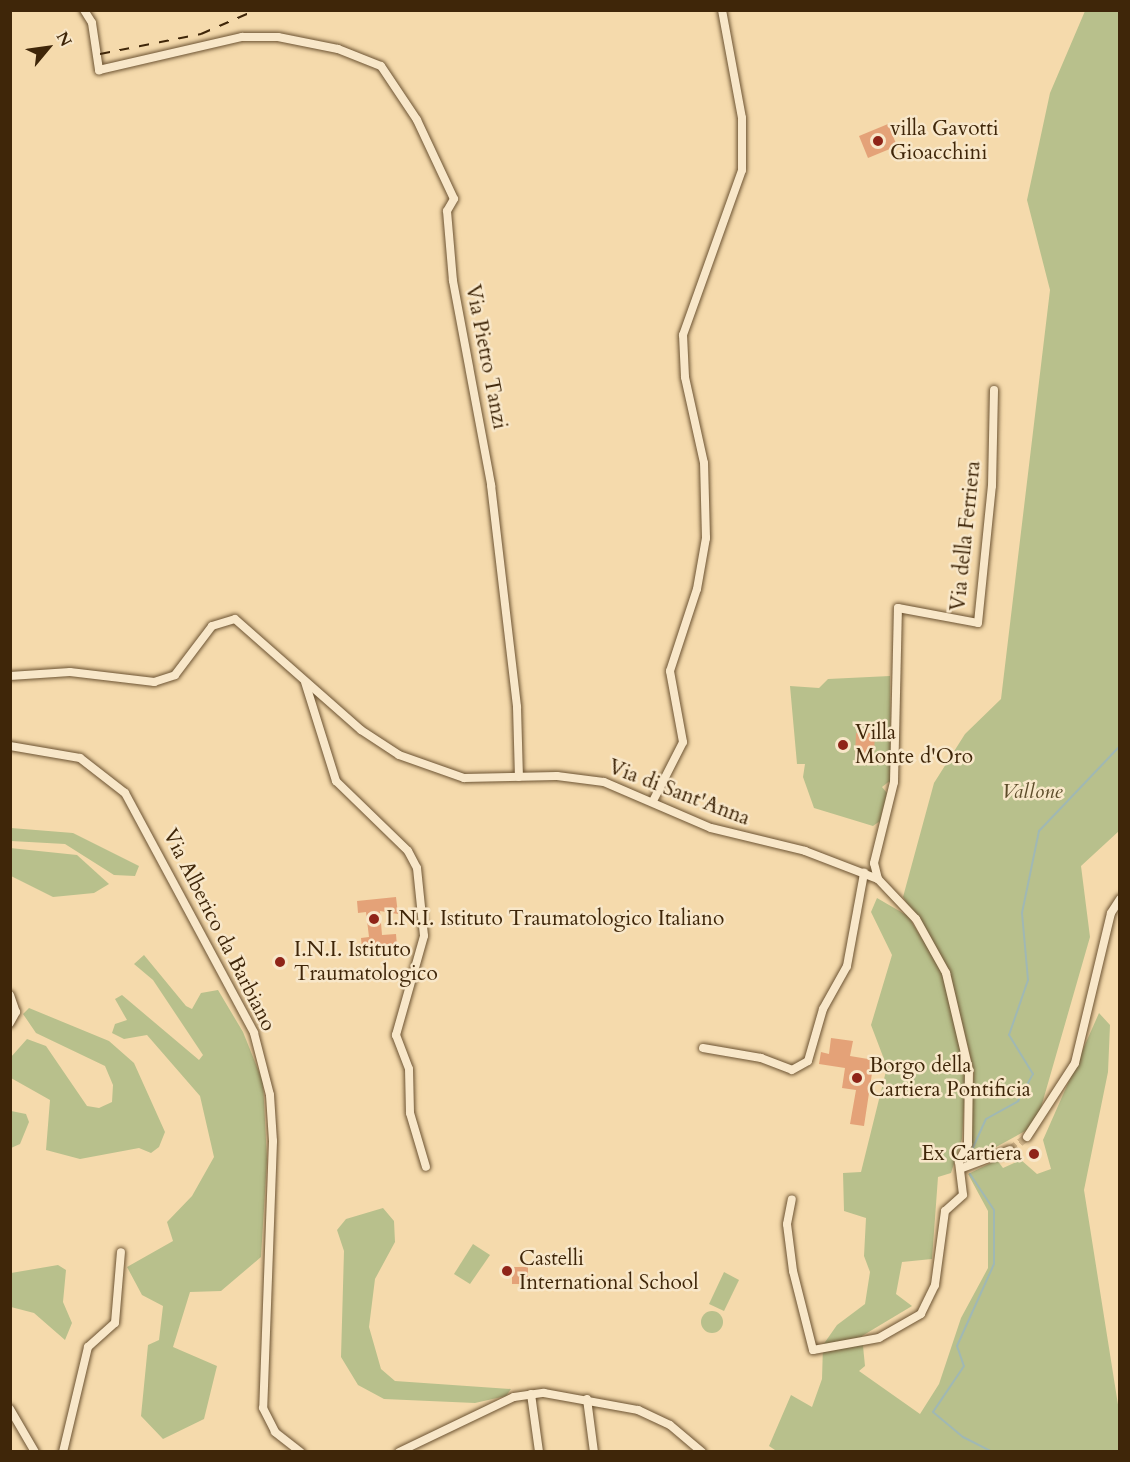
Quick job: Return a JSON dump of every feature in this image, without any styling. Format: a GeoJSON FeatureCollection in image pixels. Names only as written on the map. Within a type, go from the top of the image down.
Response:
{"type":"FeatureCollection","features":[{"type":"Feature","properties":{"kind":"street","name":"Via Pietro Tanzi"},"geometry":{"type":"LineString","coordinates":[[84,10],[91,21],[101,71],[236,38],[278,38],[338,49],[381,66],[417,120],[454,198],[447,210],[453,281],[491,485],[517,706],[519,777]]}},
{"type":"Feature","properties":{"kind":"street"},"geometry":{"type":"LineString","coordinates":[[653,801],[684,742],[670,669],[697,589],[706,538],[704,463],[685,377],[683,335],[742,166],[742,118],[722,10]]}},
{"type":"Feature","properties":{"kind":"street","name":"Via della Ferriera"},"geometry":{"type":"LineString","coordinates":[[878,879],[874,863],[894,782],[898,608],[978,623],[992,486],[994,390]]}},
{"type":"Feature","properties":{"kind":"street","name":"Via di Sant'Anna"},"geometry":{"type":"LineString","coordinates":[[10,676],[70,672],[154,682],[175,675],[212,626],[235,619],[305,680],[399,755],[464,778],[587,779],[653,801],[731,836],[805,851],[878,879],[916,919],[946,973],[969,1070],[962,1168],[963,1195],[945,1211],[935,1285],[921,1314],[879,1338],[813,1350],[793,1271],[787,1224],[792,1199]]}},
{"type":"Feature","properties":{"kind":"street"},"geometry":{"type":"LineString","coordinates":[[305,680],[336,781],[408,851],[417,868],[424,936],[396,1035],[409,1069],[410,1113],[426,1167]]}},
{"type":"Feature","properties":{"kind":"street","name":"Via Alberico da Barbiano"},"geometry":{"type":"LineString","coordinates":[[10,746],[80,758],[125,793],[254,1033],[270,1095],[273,1141],[262,1408],[275,1432],[301,1452]]}},
{"type":"Feature","properties":{"kind":"street"},"geometry":{"type":"LineString","coordinates":[[703,1048],[761,1058],[792,1070],[808,1061],[823,1009],[847,966],[864,873]]}},
{"type":"Feature","properties":{"kind":"street"},"geometry":{"type":"LineString","coordinates":[[1028,1137],[1075,1063],[1111,913],[1119,899]]}},
{"type":"Feature","properties":{"kind":"street"},"geometry":{"type":"LineString","coordinates":[[10,995],[16,1012],[10,1023]]}},
{"type":"Feature","properties":{"kind":"street"},"geometry":{"type":"LineString","coordinates":[[962,1168],[1010,1150]]}},
{"type":"Feature","properties":{"kind":"street"},"geometry":{"type":"LineString","coordinates":[[63,1452],[88,1347],[114,1326],[121,1252]]}},
{"type":"Feature","properties":{"kind":"street"},"geometry":{"type":"LineString","coordinates":[[531,1394],[539,1452]]}},
{"type":"Feature","properties":{"kind":"street"},"geometry":{"type":"LineString","coordinates":[[399,1452],[531,1394],[587,1399],[654,1416],[702,1452]]}},
{"type":"Feature","properties":{"kind":"street"},"geometry":{"type":"LineString","coordinates":[[587,1399],[594,1452]]}},
{"type":"Feature","properties":{"kind":"street"},"geometry":{"type":"LineString","coordinates":[[10,1409],[35,1452]]}},
{"type":"Feature","properties":{"kind":"green space","name":"Vallone"},"geometry":{"type":"Polygon","coordinates":[[[1085,11],[1119,11],[1119,831],[1081,866],[1090,937],[1036,1125],[967,1163],[974,1072],[950,973],[903,897],[934,783],[965,734],[1001,699],[1050,290],[1027,200],[1050,93],[1085,11]]]}},
{"type":"Feature","properties":{"kind":"green space","name":"Villa Monte d'Oro"},"geometry":{"type":"Polygon","coordinates":[[[890,676],[891,780],[882,787],[887,793],[880,821],[873,826],[814,808],[803,777],[805,764],[797,764],[790,686],[819,688],[828,679],[890,676]]]}},
{"type":"Feature","properties":{"kind":"green space"},"geometry":{"type":"Polygon","coordinates":[[[11,828],[73,833],[139,866],[135,876],[114,875],[65,844],[11,841],[11,828]]]}},
{"type":"Feature","properties":{"kind":"green space"},"geometry":{"type":"Polygon","coordinates":[[[10,848],[77,855],[109,884],[94,893],[53,897],[11,876],[10,848]]]}},
{"type":"Feature","properties":{"kind":"green space"},"geometry":{"type":"Polygon","coordinates":[[[877,898],[908,916],[944,974],[965,1071],[964,1106],[962,1139],[951,1173],[938,1177],[932,1259],[902,1262],[896,1294],[912,1306],[862,1336],[865,1366],[859,1371],[920,1414],[939,1384],[961,1318],[988,1268],[988,1211],[968,1174],[997,1160],[1003,1168],[1021,1160],[1037,1174],[1051,1169],[1043,1140],[1099,1013],[1110,1025],[1108,1072],[1084,1190],[1119,1411],[1119,1451],[778,1452],[769,1446],[791,1395],[812,1407],[822,1379],[823,1345],[837,1325],[865,1304],[870,1272],[864,1256],[866,1218],[844,1211],[843,1173],[861,1172],[887,1067],[871,1025],[892,955],[871,912],[877,898]]]}},
{"type":"Feature","properties":{"kind":"green space"},"geometry":{"type":"Polygon","coordinates":[[[144,955],[186,1006],[192,1009],[201,993],[218,990],[243,1032],[263,1082],[267,1159],[261,1257],[221,1291],[190,1292],[173,1347],[217,1366],[204,1419],[163,1439],[141,1416],[148,1345],[159,1340],[163,1306],[142,1295],[127,1267],[173,1241],[167,1222],[192,1196],[214,1157],[200,1096],[147,1035],[124,1039],[112,1033],[115,1024],[127,1020],[115,999],[122,995],[199,1060],[203,1055],[153,980],[134,964],[144,955]]]}},
{"type":"Feature","properties":{"kind":"green space"},"geometry":{"type":"Polygon","coordinates":[[[29,1008],[109,1041],[134,1063],[165,1132],[159,1147],[151,1153],[139,1148],[80,1159],[46,1150],[50,1100],[11,1078],[11,1057],[27,1039],[46,1046],[87,1106],[99,1108],[112,1102],[113,1085],[105,1066],[36,1033],[23,1014],[29,1008]]]}},
{"type":"Feature","properties":{"kind":"green space"},"geometry":{"type":"Polygon","coordinates":[[[11,1111],[26,1114],[29,1122],[20,1144],[11,1148],[11,1111]]]}},
{"type":"Feature","properties":{"kind":"green space"},"geometry":{"type":"Polygon","coordinates":[[[383,1208],[394,1221],[395,1242],[375,1279],[369,1327],[381,1369],[395,1381],[511,1389],[506,1396],[475,1403],[384,1399],[358,1385],[341,1357],[344,1251],[337,1230],[346,1219],[383,1208]]]}},
{"type":"Feature","properties":{"kind":"green space"},"geometry":{"type":"Polygon","coordinates":[[[473,1244],[490,1255],[470,1284],[454,1274],[473,1244]]]}},
{"type":"Feature","properties":{"kind":"green space"},"geometry":{"type":"Polygon","coordinates":[[[58,1265],[66,1270],[63,1302],[72,1323],[65,1340],[34,1313],[11,1307],[11,1273],[58,1265]]]}},
{"type":"Feature","properties":{"kind":"green space"},"geometry":{"type":"Polygon","coordinates":[[[724,1272],[739,1280],[724,1311],[709,1304],[724,1272]]]}},
{"type":"Feature","properties":{"kind":"green space"},"geometry":{"type":"Polygon","coordinates":[[[712,1311],[722,1318],[723,1322],[716,1332],[712,1333],[702,1326],[701,1322],[708,1312],[712,1311]]]}},
{"type":"Feature","properties":{"kind":"building","name":"villa Gavotti Gioacchini"},"geometry":{"type":"Polygon","coordinates":[[[888,124],[897,146],[868,158],[859,136],[888,124]]]}},
{"type":"Feature","properties":{"kind":"building","name":"Villa Monte d'Oro"},"geometry":{"type":"Polygon","coordinates":[[[856,733],[875,733],[874,753],[855,756],[856,733]]]}},
{"type":"Feature","properties":{"kind":"building","name":"I.N.I. Istituto Traumatologico Italiano"},"geometry":{"type":"Polygon","coordinates":[[[396,897],[398,914],[380,911],[382,935],[396,934],[397,946],[362,949],[361,938],[369,937],[366,912],[358,913],[357,901],[396,897]]]}},
{"type":"Feature","properties":{"kind":"building","name":"Borgo della Cartiera Pontificia"},"geometry":{"type":"Polygon","coordinates":[[[831,1038],[853,1041],[850,1056],[874,1060],[864,1126],[850,1124],[856,1090],[842,1088],[845,1068],[819,1064],[821,1052],[829,1054],[831,1038]]]}},
{"type":"Feature","properties":{"kind":"building","name":"Castelli International School"},"geometry":{"type":"Polygon","coordinates":[[[512,1267],[528,1267],[528,1284],[512,1284],[512,1267]]]}},
{"type":"Feature","properties":{"kind":"waterway"},"geometry":{"type":"LineString","coordinates":[[966,1163],[986,1119],[1018,1101],[1033,1074],[1009,1035],[1028,980],[1022,913],[1039,831],[1120,746]]}},
{"type":"Feature","properties":{"kind":"waterway"},"geometry":{"type":"LineString","coordinates":[[970,1174],[994,1210],[994,1264],[957,1346],[964,1366],[933,1412],[963,1437],[993,1452]]}},
{"type":"Feature","properties":{"kind":"tunnel"},"geometry":{"type":"LineString","coordinates":[[1010,1150],[1027,1137]]}},
{"type":"Feature","properties":{"kind":"railway"},"geometry":{"type":"LineString","coordinates":[[100,54],[201,34],[256,10]]}},
{"type":"Feature","properties":{"kind":"place","name":"villa Gavotti Gioacchini"},"geometry":{"type":"Point","coordinates":[878,141]}},
{"type":"Feature","properties":{"kind":"place","name":"Villa Monte d'Oro"},"geometry":{"type":"Point","coordinates":[843,745]}},
{"type":"Feature","properties":{"kind":"place","name":"I.N.I. Istituto Traumatologico Italiano"},"geometry":{"type":"Point","coordinates":[374,919]}},
{"type":"Feature","properties":{"kind":"place","name":"I.N.I. Istituto Traumatologico"},"geometry":{"type":"Point","coordinates":[280,962]}},
{"type":"Feature","properties":{"kind":"place","name":"Borgo della Cartiera Pontificia"},"geometry":{"type":"Point","coordinates":[857,1078]}},
{"type":"Feature","properties":{"kind":"place","name":"Ex Cartiera"},"geometry":{"type":"Point","coordinates":[1034,1154]}},
{"type":"Feature","properties":{"kind":"place","name":"Castelli International School"},"geometry":{"type":"Point","coordinates":[507,1271]}}]}
